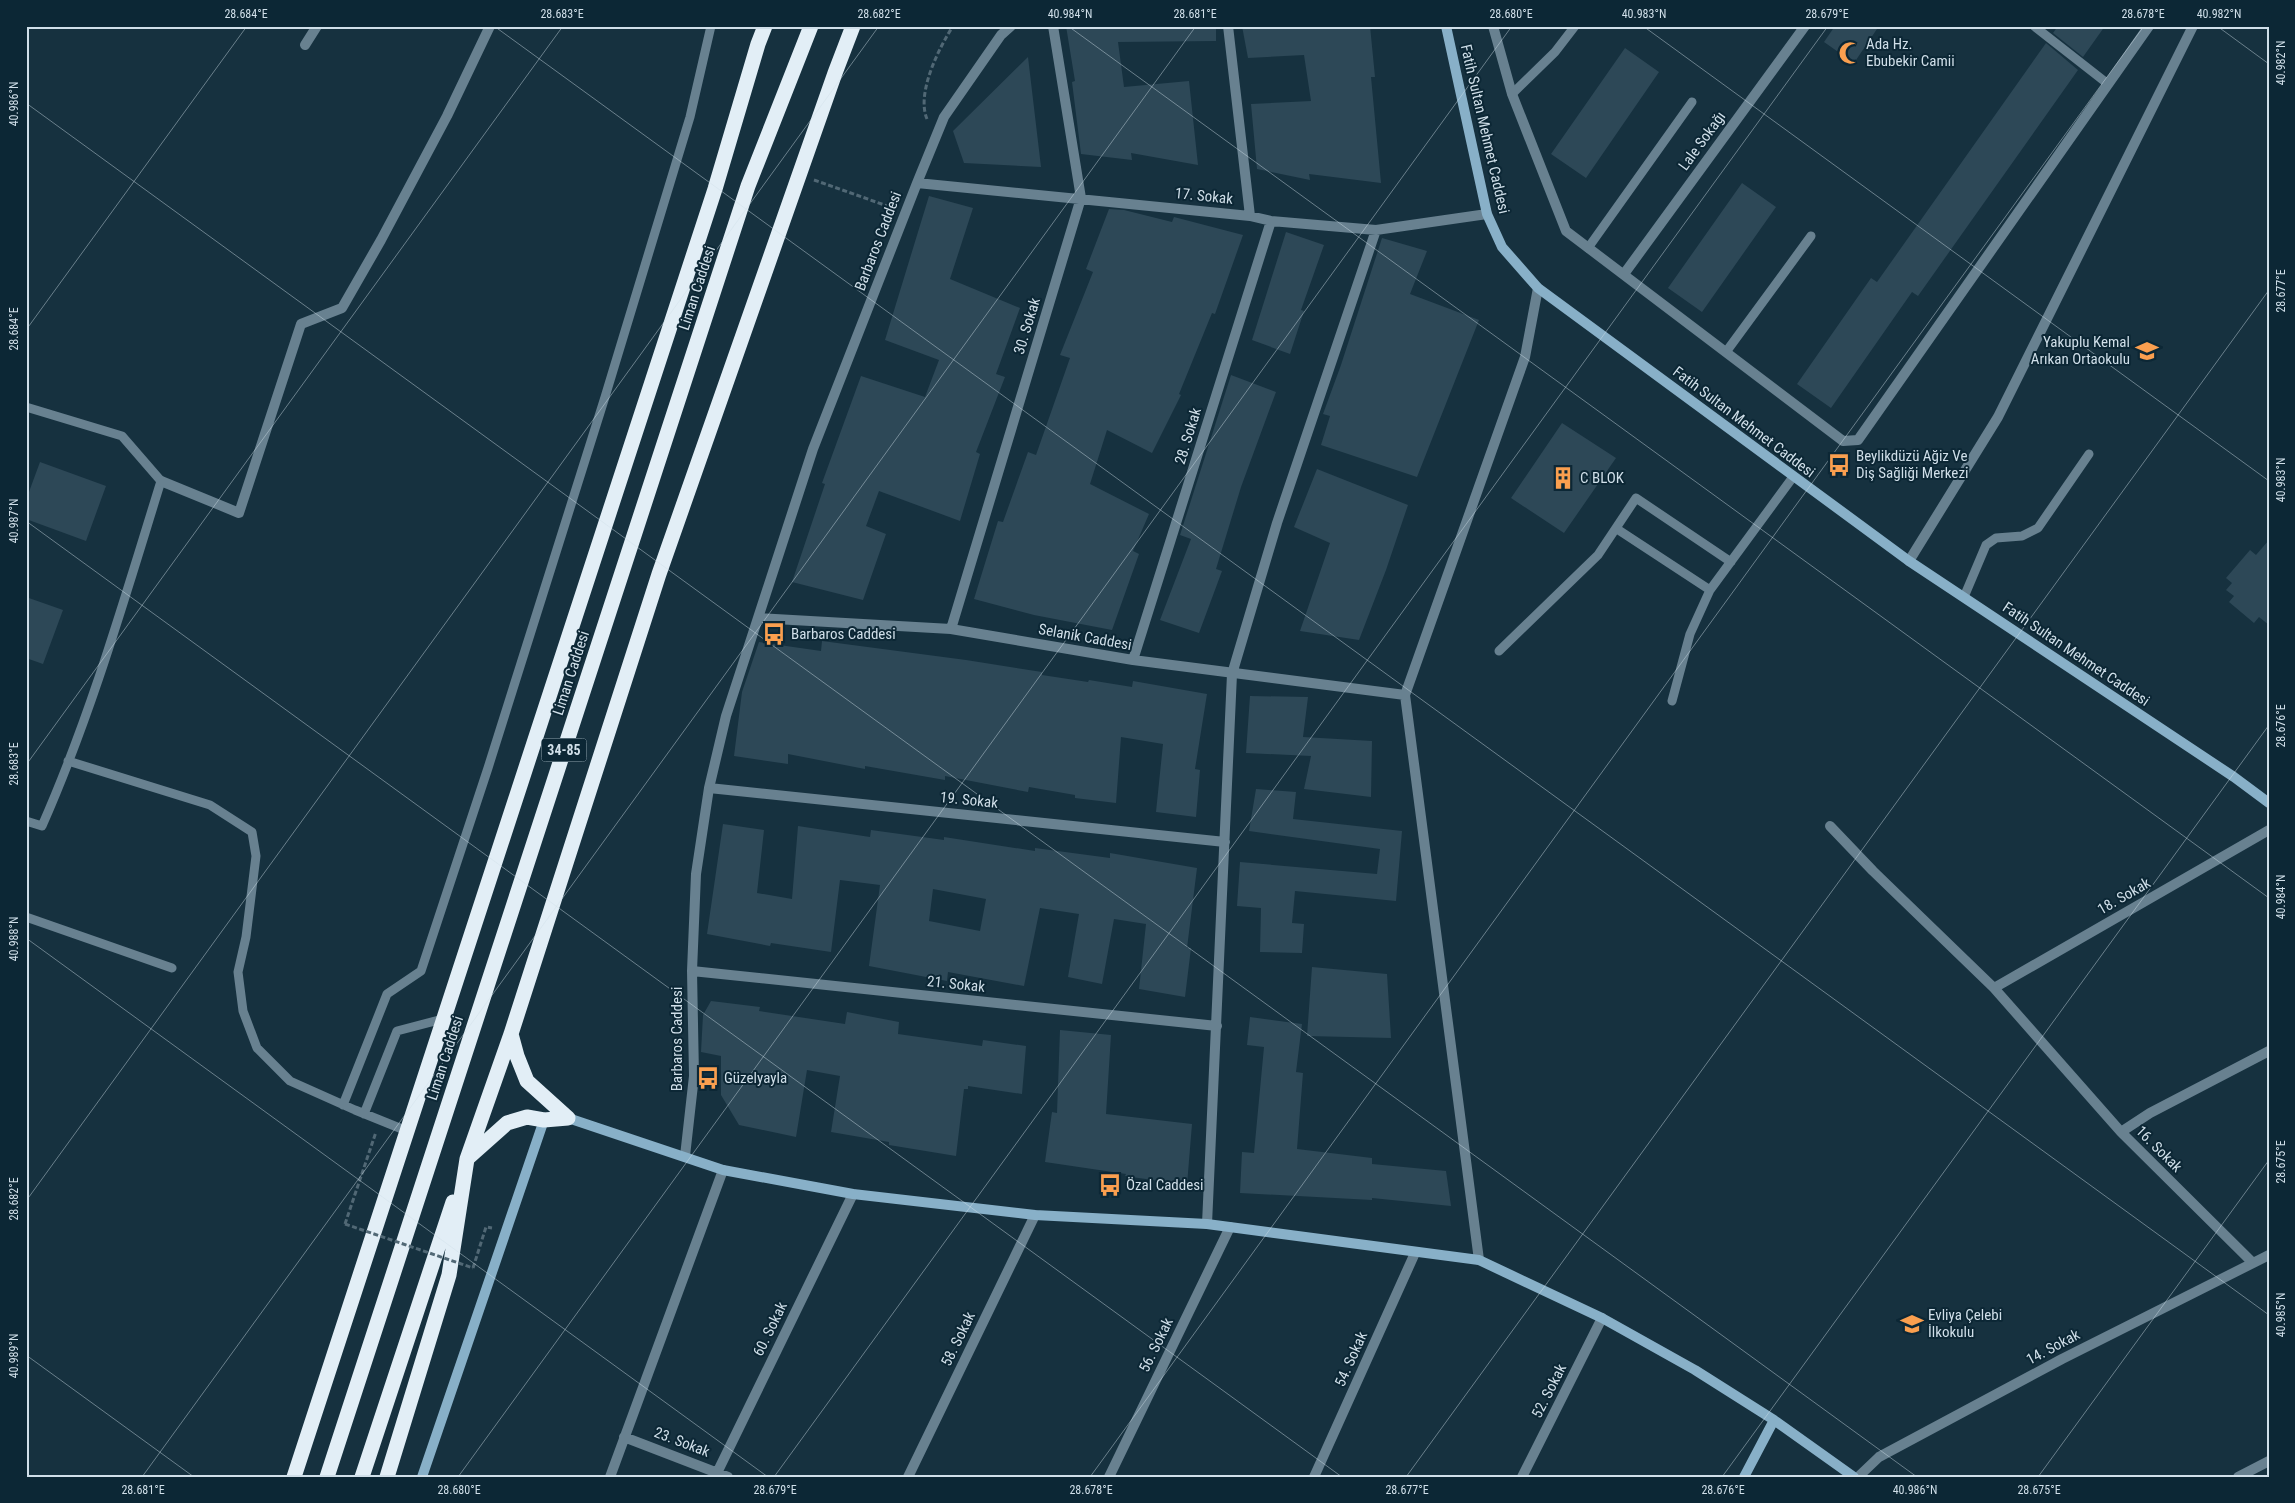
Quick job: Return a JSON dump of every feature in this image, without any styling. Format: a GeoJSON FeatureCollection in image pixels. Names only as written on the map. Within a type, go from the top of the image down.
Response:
{"type":"FeatureCollection","features":[{"type":"Feature","properties":{"kind":"highway","name":"Liman Caddesi"},"geometry":{"type":"LineString","coordinates":[[294,1477],[715,188],[765,26]]}},
{"type":"Feature","properties":{"kind":"highway","name":"Liman Caddesi"},"geometry":{"type":"LineString","coordinates":[[328,1477],[748,186],[811,26]]}},
{"type":"Feature","properties":{"kind":"highway"},"geometry":{"type":"LineString","coordinates":[[362,1477],[467,1159],[511,1034],[659,574],[834,73],[854,26]]}},
{"type":"Feature","properties":{"kind":"highway"},"geometry":{"type":"LineString","coordinates":[[511,1034],[516,1056],[527,1081],[568,1118]]}},
{"type":"Feature","properties":{"kind":"highway"},"geometry":{"type":"LineString","coordinates":[[387,1477],[449,1275],[467,1159],[507,1123],[527,1117],[544,1120],[568,1118]]}},
{"type":"Feature","properties":{"kind":"street"},"geometry":{"type":"LineString","coordinates":[[305,45],[316,26]]}},
{"type":"Feature","properties":{"kind":"street"},"geometry":{"type":"LineString","coordinates":[[161,481],[239,513],[301,324],[342,308],[381,240],[447,116],[490,26]]}},
{"type":"Feature","properties":{"kind":"street","name":"Barbaros Caddesi"},"geometry":{"type":"LineString","coordinates":[[685,1156],[694,1076],[692,971],[696,874],[709,788],[726,716],[760,618],[813,449],[944,117],[1001,35],[1011,26]]}},
{"type":"Feature","properties":{"kind":"street","name":"30. Sokak"},"geometry":{"type":"LineString","coordinates":[[951,629],[1081,198],[1052,26]]}},
{"type":"Feature","properties":{"kind":"street"},"geometry":{"type":"LineString","coordinates":[[1228,26],[1250,216]]}},
{"type":"Feature","properties":{"kind":"street","name":"Fatih Sultan Mehmet Caddesi"},"geometry":{"type":"LineString","coordinates":[[1446,26],[1487,214],[1502,247],[1538,288],[1909,561],[2234,777],[2269,803]]}},
{"type":"Feature","properties":{"kind":"street"},"geometry":{"type":"LineString","coordinates":[[1492,26],[1512,94],[1566,231],[1843,441],[1858,440],[2149,26]]}},
{"type":"Feature","properties":{"kind":"street","name":"Lale Sokağı"},"geometry":{"type":"LineString","coordinates":[[1624,274],[1805,26]]}},
{"type":"Feature","properties":{"kind":"street"},"geometry":{"type":"LineString","coordinates":[[1909,561],[1998,417],[2193,26]]}},
{"type":"Feature","properties":{"kind":"street","name":"17. Sokak"},"geometry":{"type":"LineString","coordinates":[[917,183],[1081,198],[1376,230],[1487,214]]}},
{"type":"Feature","properties":{"kind":"street","name":"28. Sokak"},"geometry":{"type":"LineString","coordinates":[[1133,660],[1271,220]]}},
{"type":"Feature","properties":{"kind":"street"},"geometry":{"type":"LineString","coordinates":[[1207,1224],[1232,674],[1277,523],[1376,230]]}},
{"type":"Feature","properties":{"kind":"street"},"geometry":{"type":"LineString","coordinates":[[1479,1260],[1405,695],[1525,357],[1538,288]]}},
{"type":"Feature","properties":{"kind":"street","name":"Selanik Caddesi"},"geometry":{"type":"LineString","coordinates":[[760,618],[951,629],[1133,660],[1405,695]]}},
{"type":"Feature","properties":{"kind":"street","name":"19. Sokak"},"geometry":{"type":"LineString","coordinates":[[709,788],[1225,842]]}},
{"type":"Feature","properties":{"kind":"street"},"geometry":{"type":"LineString","coordinates":[[1830,826],[1873,871],[1994,988],[2121,1132]]}},
{"type":"Feature","properties":{"kind":"street","name":"18. Sokak"},"geometry":{"type":"LineString","coordinates":[[1994,988],[2269,830]]}},
{"type":"Feature","properties":{"kind":"street","name":"21. Sokak"},"geometry":{"type":"LineString","coordinates":[[692,971],[1217,1026]]}},
{"type":"Feature","properties":{"kind":"street","name":"16. Sokak"},"geometry":{"type":"LineString","coordinates":[[2253,1263],[2121,1132],[2150,1113],[2269,1051]]}},
{"type":"Feature","properties":{"kind":"street"},"geometry":{"type":"LineString","coordinates":[[568,1118],[723,1170],[853,1194],[1035,1215],[1207,1224],[1414,1253],[1479,1260],[1602,1318],[1694,1370],[1774,1420],[1856,1477]]}},
{"type":"Feature","properties":{"kind":"street"},"geometry":{"type":"LineString","coordinates":[[422,1477],[544,1120]]}},
{"type":"Feature","properties":{"kind":"street"},"geometry":{"type":"LineString","coordinates":[[610,1477],[723,1170]]}},
{"type":"Feature","properties":{"kind":"street","name":"60. Sokak"},"geometry":{"type":"LineString","coordinates":[[716,1474],[853,1194]]}},
{"type":"Feature","properties":{"kind":"street","name":"58. Sokak"},"geometry":{"type":"LineString","coordinates":[[908,1477],[1035,1215]]}},
{"type":"Feature","properties":{"kind":"street","name":"56. Sokak"},"geometry":{"type":"LineString","coordinates":[[1109,1477],[1230,1227]]}},
{"type":"Feature","properties":{"kind":"street","name":"54. Sokak"},"geometry":{"type":"LineString","coordinates":[[1314,1477],[1414,1253]]}},
{"type":"Feature","properties":{"kind":"street","name":"14. Sokak"},"geometry":{"type":"LineString","coordinates":[[1856,1477],[1879,1457],[2027,1377],[2269,1255]]}},
{"type":"Feature","properties":{"kind":"street","name":"52. Sokak"},"geometry":{"type":"LineString","coordinates":[[1522,1477],[1602,1318]]}},
{"type":"Feature","properties":{"kind":"street"},"geometry":{"type":"LineString","coordinates":[[1744,1477],[1774,1420]]}},
{"type":"Feature","properties":{"kind":"street","name":"23. Sokak"},"geometry":{"type":"LineString","coordinates":[[624,1436],[716,1474],[728,1477]]}},
{"type":"Feature","properties":{"kind":"street"},"geometry":{"type":"LineString","coordinates":[[2238,1477],[2269,1460]]}},
{"type":"Feature","properties":{"kind":"lane"},"geometry":{"type":"LineString","coordinates":[[343,1105],[387,994],[421,971],[488,768],[608,388],[690,117],[711,26]]}},
{"type":"Feature","properties":{"kind":"lane"},"geometry":{"type":"LineString","coordinates":[[1512,94],[1556,52],[1575,26]]}},
{"type":"Feature","properties":{"kind":"lane"},"geometry":{"type":"LineString","coordinates":[[2034,26],[2108,84]]}},
{"type":"Feature","properties":{"kind":"lane"},"geometry":{"type":"LineString","coordinates":[[1588,248],[1692,102]]}},
{"type":"Feature","properties":{"kind":"lane"},"geometry":{"type":"LineString","coordinates":[[1726,352],[1810,236]]}},
{"type":"Feature","properties":{"kind":"lane"},"geometry":{"type":"LineString","coordinates":[[26,407],[122,436],[161,481],[114,634],[68,761],[42,826],[26,821]]}},
{"type":"Feature","properties":{"kind":"lane"},"geometry":{"type":"LineString","coordinates":[[1964,597],[1986,545],[1996,538],[2022,536],[2038,528],[2088,454]]}},
{"type":"Feature","properties":{"kind":"lane"},"geometry":{"type":"LineString","coordinates":[[1672,701],[1690,634],[1710,590],[1793,477]]}},
{"type":"Feature","properties":{"kind":"lane"},"geometry":{"type":"LineString","coordinates":[[1499,651],[1598,555],[1636,498],[1732,562]]}},
{"type":"Feature","properties":{"kind":"lane"},"geometry":{"type":"LineString","coordinates":[[1617,529],[1710,590]]}},
{"type":"Feature","properties":{"kind":"lane"},"geometry":{"type":"LineString","coordinates":[[68,761],[210,804],[252,832],[256,856],[246,937],[238,972],[243,1011],[257,1048],[290,1081],[407,1131]]}},
{"type":"Feature","properties":{"kind":"lane"},"geometry":{"type":"LineString","coordinates":[[26,917],[172,968]]}},
{"type":"Feature","properties":{"kind":"lane"},"geometry":{"type":"LineString","coordinates":[[364,1114],[397,1031],[443,1019]]}},
{"type":"Feature","properties":{"kind":"path"},"geometry":{"type":"LineString","coordinates":[[937,135],[925,114],[924,94],[946,37],[954,26]]}},
{"type":"Feature","properties":{"kind":"path"},"geometry":{"type":"LineString","coordinates":[[799,175],[906,212]]}},
{"type":"Feature","properties":{"kind":"path"},"geometry":{"type":"LineString","coordinates":[[380,1120],[345,1224],[473,1268],[486,1226]]}},
{"type":"Feature","properties":{"kind":"building"},"geometry":{"type":"Polygon","coordinates":[[[1066,26],[1216,26],[1216,41],[1118,42],[1124,87],[1189,81],[1198,165],[1131,153],[1132,160],[1081,154],[1072,82],[1075,81],[1066,26]]]}},
{"type":"Feature","properties":{"kind":"building"},"geometry":{"type":"Polygon","coordinates":[[[1242,26],[1370,26],[1375,77],[1371,77],[1381,183],[1309,174],[1310,180],[1257,169],[1251,104],[1311,101],[1304,55],[1248,58],[1242,26]]]}},
{"type":"Feature","properties":{"kind":"building","name":"Ada Hz. Ebubekir Camii"},"geometry":{"type":"Polygon","coordinates":[[[1835,26],[1879,26],[1854,63],[1824,42],[1835,26]]]}},
{"type":"Feature","properties":{"kind":"building"},"geometry":{"type":"Polygon","coordinates":[[[2058,26],[2105,26],[2083,57],[2053,33],[2058,26]]]}},
{"type":"Feature","properties":{"kind":"building"},"geometry":{"type":"Polygon","coordinates":[[[2046,43],[2078,70],[1918,296],[1912,292],[1831,408],[1797,384],[1871,278],[1877,282],[2046,43]]]}},
{"type":"Feature","properties":{"kind":"building"},"geometry":{"type":"Polygon","coordinates":[[[1625,48],[1659,72],[1586,178],[1551,154],[1625,48]]]}},
{"type":"Feature","properties":{"kind":"building"},"geometry":{"type":"Polygon","coordinates":[[[1028,57],[1041,167],[964,163],[953,131],[1028,57]]]}},
{"type":"Feature","properties":{"kind":"building"},"geometry":{"type":"Polygon","coordinates":[[[1742,183],[1776,207],[1702,312],[1668,288],[1742,183]]]}},
{"type":"Feature","properties":{"kind":"building"},"geometry":{"type":"Polygon","coordinates":[[[929,196],[973,208],[950,279],[1020,308],[996,374],[1005,377],[976,452],[980,454],[960,521],[879,491],[866,526],[886,534],[863,600],[792,582],[825,484],[822,483],[861,376],[925,397],[939,360],[885,340],[929,196]]]}},
{"type":"Feature","properties":{"kind":"building"},"geometry":{"type":"Polygon","coordinates":[[[1109,209],[1124,210],[1172,222],[1174,217],[1243,235],[1215,314],[1212,313],[1179,394],[1181,395],[1152,453],[1107,430],[1090,484],[1149,514],[1133,551],[1139,554],[1112,630],[1034,615],[974,599],[998,521],[1003,522],[1028,452],[1036,455],[1070,358],[1060,355],[1093,272],[1086,269],[1109,209]]]}},
{"type":"Feature","properties":{"kind":"building"},"geometry":{"type":"Polygon","coordinates":[[[1286,232],[1324,245],[1301,310],[1304,311],[1290,354],[1252,340],[1286,232]]]}},
{"type":"Feature","properties":{"kind":"building"},"geometry":{"type":"Polygon","coordinates":[[[1382,238],[1427,251],[1410,294],[1479,320],[1417,477],[1321,445],[1330,416],[1323,414],[1382,238]]]}},
{"type":"Feature","properties":{"kind":"building"},"geometry":{"type":"Polygon","coordinates":[[[1231,375],[1276,392],[1241,487],[1216,569],[1222,571],[1199,633],[1160,620],[1191,539],[1180,535],[1231,375]]]}},
{"type":"Feature","properties":{"kind":"building","name":"C BLOK"},"geometry":{"type":"Polygon","coordinates":[[[1562,423],[1616,458],[1564,533],[1511,498],[1562,423]]]}},
{"type":"Feature","properties":{"kind":"building"},"geometry":{"type":"Polygon","coordinates":[[[40,462],[106,486],[86,541],[26,519],[26,500],[40,462]]]}},
{"type":"Feature","properties":{"kind":"building"},"geometry":{"type":"Polygon","coordinates":[[[1317,469],[1408,505],[1359,640],[1300,631],[1330,543],[1294,527],[1317,469]]]}},
{"type":"Feature","properties":{"kind":"building"},"geometry":{"type":"Polygon","coordinates":[[[2269,540],[2269,625],[2259,617],[2254,623],[2229,602],[2234,596],[2226,590],[2232,583],[2226,578],[2250,550],[2256,555],[2269,540]]]}},
{"type":"Feature","properties":{"kind":"building"},"geometry":{"type":"Polygon","coordinates":[[[26,597],[63,610],[43,664],[26,658],[26,597]]]}},
{"type":"Feature","properties":{"kind":"building"},"geometry":{"type":"Polygon","coordinates":[[[822,641],[966,660],[1042,672],[1042,675],[1088,682],[1089,680],[1132,687],[1133,681],[1207,694],[1195,769],[1200,770],[1196,817],[1156,812],[1163,744],[1121,737],[1116,803],[1075,798],[1075,795],[1029,787],[1028,792],[945,776],[945,780],[865,766],[865,769],[788,754],[788,764],[734,756],[742,692],[759,642],[821,651],[822,641]]]}},
{"type":"Feature","properties":{"kind":"building"},"geometry":{"type":"Polygon","coordinates":[[[1250,696],[1308,697],[1303,737],[1372,741],[1371,797],[1304,789],[1311,756],[1246,753],[1250,696]]]}},
{"type":"Feature","properties":{"kind":"building"},"geometry":{"type":"Polygon","coordinates":[[[1256,789],[1296,792],[1293,819],[1402,831],[1396,901],[1295,891],[1292,923],[1304,924],[1302,953],[1260,952],[1261,908],[1237,906],[1240,862],[1377,874],[1380,849],[1249,831],[1256,789]]]}},
{"type":"Feature","properties":{"kind":"building"},"geometry":{"type":"Polygon","coordinates":[[[723,824],[764,830],[757,893],[792,899],[798,826],[870,837],[871,830],[944,840],[944,837],[1035,851],[1035,848],[1110,858],[1110,853],[1197,868],[1187,948],[1191,948],[1185,997],[1139,989],[1146,924],[1114,919],[1102,984],[1068,977],[1079,914],[1040,908],[1024,986],[948,972],[947,981],[869,966],[880,885],[840,880],[831,952],[771,943],[770,946],[707,934],[723,824]],[[933,889],[929,921],[980,931],[986,899],[933,889]]]}},
{"type":"Feature","properties":{"kind":"building"},"geometry":{"type":"Polygon","coordinates":[[[1312,967],[1387,974],[1391,1038],[1307,1036],[1312,967]]]}},
{"type":"Feature","properties":{"kind":"building"},"geometry":{"type":"Polygon","coordinates":[[[711,1001],[760,1007],[759,1011],[845,1024],[847,1012],[899,1022],[898,1034],[982,1046],[983,1040],[1026,1046],[1022,1094],[968,1086],[968,1089],[964,1089],[956,1156],[889,1145],[889,1142],[831,1132],[840,1076],[807,1070],[796,1137],[739,1125],[721,1095],[721,1056],[701,1052],[703,1015],[711,1001]]]}},
{"type":"Feature","properties":{"kind":"building"},"geometry":{"type":"Polygon","coordinates":[[[1250,1017],[1302,1024],[1296,1072],[1303,1073],[1297,1149],[1372,1158],[1372,1164],[1446,1171],[1451,1206],[1372,1198],[1372,1200],[1240,1193],[1242,1152],[1254,1153],[1264,1047],[1247,1045],[1250,1017]]]}},
{"type":"Feature","properties":{"kind":"building"},"geometry":{"type":"Polygon","coordinates":[[[1060,1030],[1111,1035],[1106,1114],[1192,1124],[1187,1185],[1045,1162],[1052,1112],[1057,1113],[1060,1030]]]}},
{"type":"Feature","properties":{"kind":"place","name":"Ada Hz. Ebubekir Camii"},"geometry":{"type":"Point","coordinates":[1850,53]}},
{"type":"Feature","properties":{"kind":"place","name":"Yakuplu Kemal Arıkan Ortaokulu"},"geometry":{"type":"Point","coordinates":[2147,351]}},
{"type":"Feature","properties":{"kind":"place","name":"Beylikdüzü Ağiz Ve Diş Sağliği Merkezi"},"geometry":{"type":"Point","coordinates":[1839,465]}},
{"type":"Feature","properties":{"kind":"place","name":"C BLOK"},"geometry":{"type":"Point","coordinates":[1563,478]}},
{"type":"Feature","properties":{"kind":"place","name":"Barbaros Caddesi"},"geometry":{"type":"Point","coordinates":[774,634]}},
{"type":"Feature","properties":{"kind":"place","name":"Güzelyayla"},"geometry":{"type":"Point","coordinates":[708,1078]}},
{"type":"Feature","properties":{"kind":"place","name":"Özal Caddesi"},"geometry":{"type":"Point","coordinates":[1110,1185]}},
{"type":"Feature","properties":{"kind":"place","name":"Evliya Çelebi İlkokulu"},"geometry":{"type":"Point","coordinates":[1912,1324]}}]}
